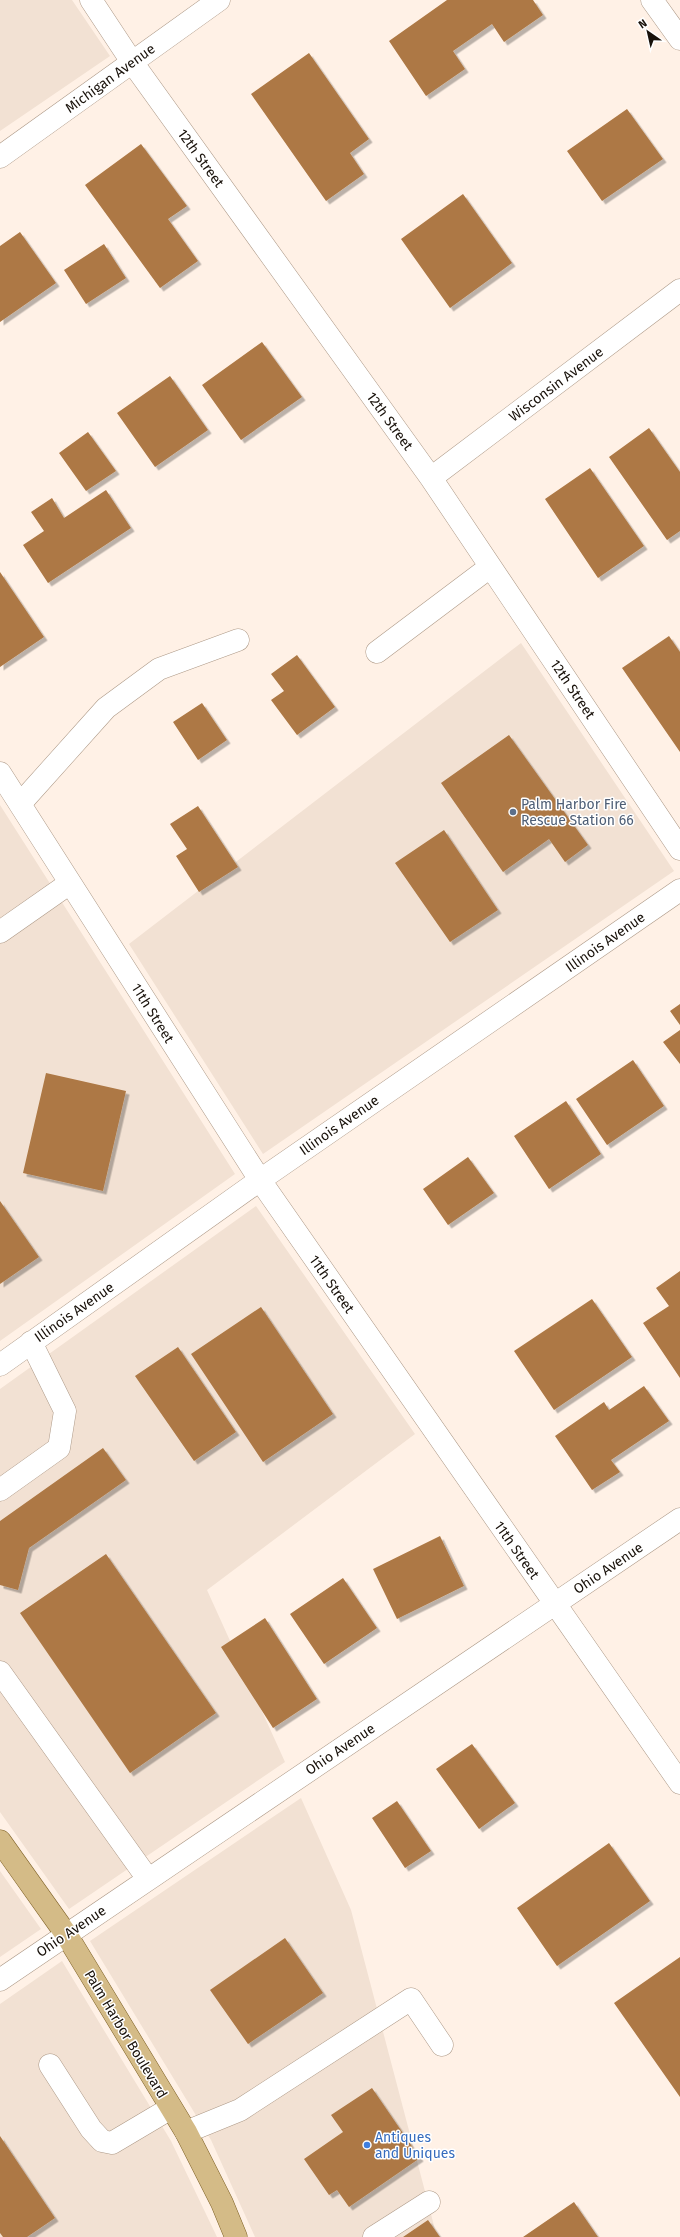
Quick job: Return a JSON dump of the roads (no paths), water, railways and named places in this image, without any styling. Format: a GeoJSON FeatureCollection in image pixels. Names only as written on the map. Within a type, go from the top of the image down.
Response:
{"type":"FeatureCollection","features":[{"type":"Feature","properties":{"kind":"main road","name":"Palm Harbor Boulevard"},"geometry":{"type":"LineString","coordinates":[[0,1841],[66,1934],[186,2132],[236,2237]]}},
{"type":"Feature","properties":{"kind":"street","name":"12th Street"},"geometry":{"type":"LineString","coordinates":[[91,0],[132,62],[431,478],[680,849]]}},
{"type":"Feature","properties":{"kind":"street","name":"Michigan Avenue"},"geometry":{"type":"LineString","coordinates":[[0,157],[219,0]]}},
{"type":"Feature","properties":{"kind":"street"},"geometry":{"type":"LineString","coordinates":[[652,0],[680,40]]}},
{"type":"Feature","properties":{"kind":"street","name":"Wisconsin Avenue"},"geometry":{"type":"LineString","coordinates":[[431,478],[680,290]]}},
{"type":"Feature","properties":{"kind":"street"},"geometry":{"type":"LineString","coordinates":[[377,652],[490,567]]}},
{"type":"Feature","properties":{"kind":"street"},"geometry":{"type":"LineString","coordinates":[[20,804],[106,708],[159,669],[238,640]]}},
{"type":"Feature","properties":{"kind":"street","name":"11th Street"},"geometry":{"type":"LineString","coordinates":[[0,773],[260,1180],[680,1783]]}},
{"type":"Feature","properties":{"kind":"street"},"geometry":{"type":"LineString","coordinates":[[0,932],[70,883]]}},
{"type":"Feature","properties":{"kind":"street","name":"Illinois Avenue"},"geometry":{"type":"LineString","coordinates":[[0,1365],[260,1180],[680,890]]}},
{"type":"Feature","properties":{"kind":"street"},"geometry":{"type":"LineString","coordinates":[[0,1490],[59,1448],[65,1411],[31,1342]]}},
{"type":"Feature","properties":{"kind":"street","name":"Ohio Avenue"},"geometry":{"type":"LineString","coordinates":[[0,1980],[680,1519]]}},
{"type":"Feature","properties":{"kind":"street"},"geometry":{"type":"LineString","coordinates":[[0,1672],[148,1879]]}},
{"type":"Feature","properties":{"kind":"street"},"geometry":{"type":"LineString","coordinates":[[186,2132],[240,2110],[411,1999],[442,2045]]}},
{"type":"Feature","properties":{"kind":"street"},"geometry":{"type":"LineString","coordinates":[[50,2065],[91,2129],[102,2141],[112,2143],[171,2108]]}},
{"type":"Feature","properties":{"kind":"street"},"geometry":{"type":"LineString","coordinates":[[374,2237],[429,2202]]}},
{"type":"Feature","properties":{"kind":"place","name":"Palm Harbor Fire Rescue Station 66"},"geometry":{"type":"Point","coordinates":[513,812]}},
{"type":"Feature","properties":{"kind":"place","name":"Antiques and Uniques"},"geometry":{"type":"Point","coordinates":[367,2145]}}]}
